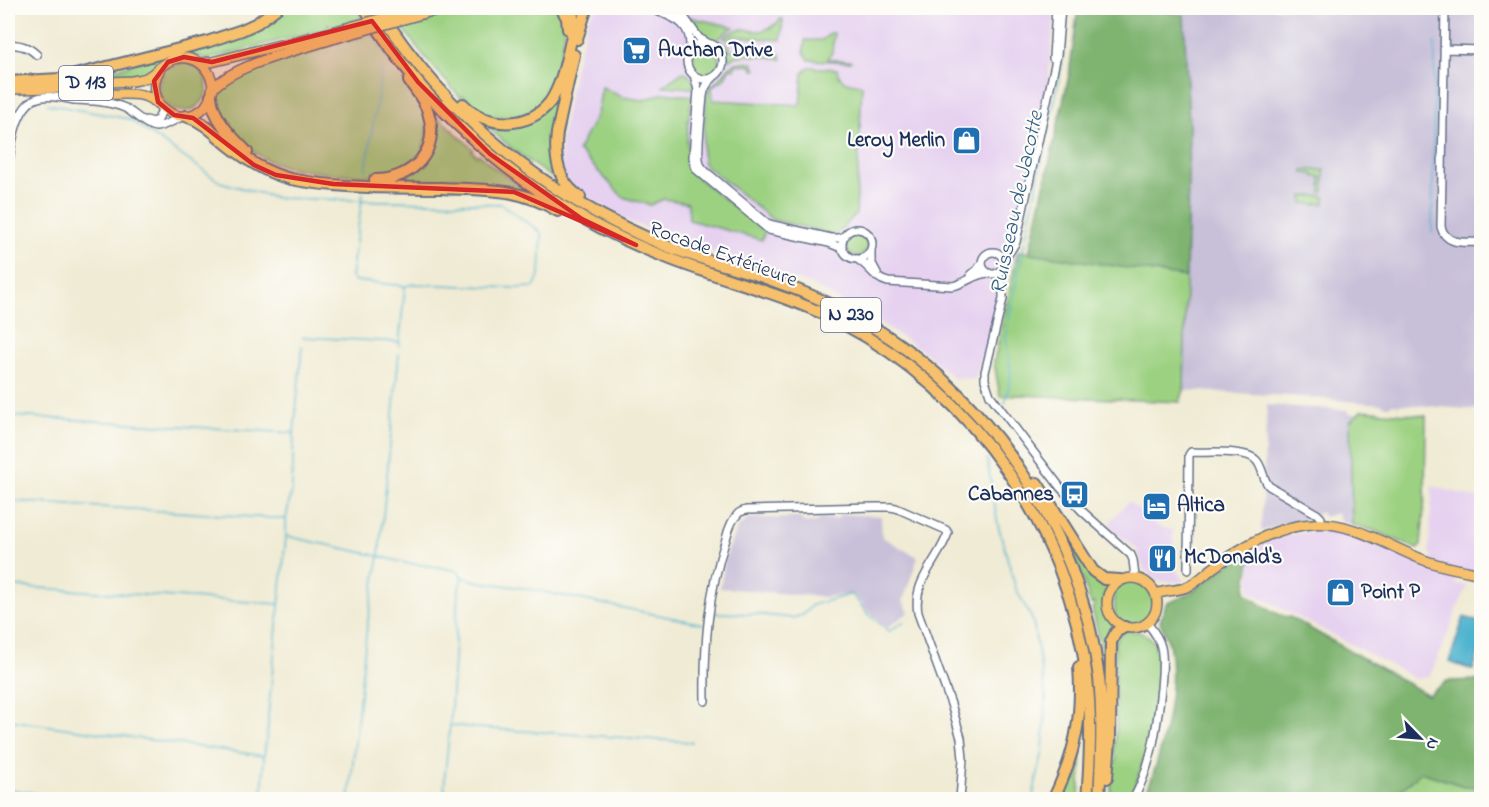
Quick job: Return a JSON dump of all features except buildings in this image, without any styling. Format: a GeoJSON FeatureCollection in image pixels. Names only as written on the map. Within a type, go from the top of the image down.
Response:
{"type":"FeatureCollection","features":[{"type":"Feature","properties":{"kind":"highway"},"geometry":{"type":"LineString","coordinates":[[8,83],[59,79],[207,42],[249,27],[277,8]]}},
{"type":"Feature","properties":{"kind":"highway","name":"Rocade Extérieure"},"geometry":{"type":"LineString","coordinates":[[365,8],[381,34],[418,82],[454,122],[490,154],[538,190],[582,219],[636,245],[708,273],[807,306],[834,319],[895,356],[934,387],[971,424],[1012,477],[1028,503],[1048,542],[1073,610],[1087,678],[1090,741],[1087,800]]}},
{"type":"Feature","properties":{"kind":"highway","name":"N 230"},"geometry":{"type":"LineString","coordinates":[[378,8],[425,72],[462,113],[499,147],[544,181],[595,212],[642,235],[712,262],[810,294],[846,312],[913,354],[978,415],[1009,453],[1036,495],[1059,538],[1079,590],[1088,620],[1099,678],[1102,741],[1099,800]]}},
{"type":"Feature","properties":{"kind":"highway"},"geometry":{"type":"LineString","coordinates":[[559,82],[568,35],[567,18],[561,8]]}},
{"type":"Feature","properties":{"kind":"highway"},"geometry":{"type":"LineString","coordinates":[[396,33],[476,115],[486,120],[515,122],[535,115],[550,101],[559,82],[572,36],[574,17],[571,8]]}},
{"type":"Feature","properties":{"kind":"highway"},"geometry":{"type":"LineString","coordinates":[[587,8],[580,27],[557,133],[555,145],[558,166],[574,193],[642,235]]}},
{"type":"Feature","properties":{"kind":"highway"},"geometry":{"type":"LineString","coordinates":[[212,93],[214,111],[226,128],[248,153],[268,165],[290,172],[334,178],[378,180],[398,176],[417,165],[423,156],[431,138],[431,121],[423,101],[398,66],[381,34]]}},
{"type":"Feature","properties":{"kind":"highway"},"geometry":{"type":"LineString","coordinates":[[184,116],[200,122],[254,165],[276,175],[333,184],[514,192],[543,203],[579,224],[636,245]]}},
{"type":"Feature","properties":{"kind":"highway"},"geometry":{"type":"LineString","coordinates":[[978,415],[1025,465],[1093,571],[1104,579],[1120,580]]}},
{"type":"Feature","properties":{"kind":"highway"},"geometry":{"type":"LineString","coordinates":[[1105,800],[1110,740],[1111,642],[1116,632],[1125,627]]}},
{"type":"Feature","properties":{"kind":"highway"},"geometry":{"type":"LineString","coordinates":[[1053,800],[1065,775],[1074,745],[1080,713],[1078,662],[1082,650]]}},
{"type":"Feature","properties":{"kind":"main road"},"geometry":{"type":"LineString","coordinates":[[200,63],[334,35],[425,10],[449,8]]}},
{"type":"Feature","properties":{"kind":"main road"},"geometry":{"type":"LineString","coordinates":[[212,93],[210,75],[200,63],[184,57],[176,58],[161,67],[154,81],[155,96],[159,104],[174,115],[194,114],[207,104],[221,80],[238,70],[334,35]]}},
{"type":"Feature","properties":{"kind":"main road","name":"D 113"},"geometry":{"type":"LineString","coordinates":[[8,83],[59,84],[132,81],[147,77],[161,67]]}},
{"type":"Feature","properties":{"kind":"main road","name":"D 113"},"geometry":{"type":"LineString","coordinates":[[8,89],[59,88],[100,94],[139,95],[152,98],[159,104]]}},
{"type":"Feature","properties":{"kind":"main road"},"geometry":{"type":"LineString","coordinates":[[1156,594],[1189,586],[1214,567],[1258,540],[1290,528],[1311,524],[1334,525],[1363,534],[1436,565],[1482,574]]}},
{"type":"Feature","properties":{"kind":"main road"},"geometry":{"type":"LineString","coordinates":[[1135,577],[1148,582],[1158,602],[1153,618],[1140,627],[1133,628],[1125,627],[1112,617],[1107,601],[1113,586],[1120,580],[1135,577]]}},
{"type":"Feature","properties":{"kind":"street"},"geometry":{"type":"LineString","coordinates":[[649,8],[681,22],[686,27],[690,38],[687,58],[697,85],[698,96],[693,157],[697,170],[770,230],[839,247],[849,257],[863,262],[878,279],[888,282],[953,286],[978,275],[998,272],[1015,246],[1057,55],[1061,8]]}},
{"type":"Feature","properties":{"kind":"street"},"geometry":{"type":"LineString","coordinates":[[664,8],[684,17],[699,38],[719,49],[723,59],[721,69],[707,83],[703,96],[699,150],[702,167],[773,225],[831,238],[839,238],[852,231],[862,231],[870,238],[871,262],[879,275],[889,279],[953,282],[976,271],[987,254],[1004,250],[1010,246],[1017,235]]}},
{"type":"Feature","properties":{"kind":"street"},"geometry":{"type":"LineString","coordinates":[[1053,69],[1056,8]]}},
{"type":"Feature","properties":{"kind":"street"},"geometry":{"type":"LineString","coordinates":[[1445,8],[1441,227],[1448,239],[1458,242],[1482,242]]}},
{"type":"Feature","properties":{"kind":"street"},"geometry":{"type":"LineString","coordinates":[[689,53],[698,45],[708,43]]}},
{"type":"Feature","properties":{"kind":"street"},"geometry":{"type":"LineString","coordinates":[[8,44],[24,46],[37,55]]}},
{"type":"Feature","properties":{"kind":"street"},"geometry":{"type":"LineString","coordinates":[[1444,49],[1482,50]]}},
{"type":"Feature","properties":{"kind":"street"},"geometry":{"type":"LineString","coordinates":[[694,75],[703,79],[713,78]]}},
{"type":"Feature","properties":{"kind":"street"},"geometry":{"type":"LineString","coordinates":[[8,167],[9,144],[20,114],[28,102],[48,97],[116,105],[149,122],[158,120],[161,112],[159,104]]}},
{"type":"Feature","properties":{"kind":"street"},"geometry":{"type":"LineString","coordinates":[[8,123],[20,114]]}},
{"type":"Feature","properties":{"kind":"street"},"geometry":{"type":"LineString","coordinates":[[141,118],[147,125],[154,127],[184,116]]}},
{"type":"Feature","properties":{"kind":"street"},"geometry":{"type":"LineString","coordinates":[[843,250],[844,236]]}},
{"type":"Feature","properties":{"kind":"street"},"geometry":{"type":"LineString","coordinates":[[856,259],[865,256],[871,249]]}},
{"type":"Feature","properties":{"kind":"street"},"geometry":{"type":"LineString","coordinates":[[996,253],[1001,256],[1003,262]]}},
{"type":"Feature","properties":{"kind":"street"},"geometry":{"type":"LineString","coordinates":[[982,263],[984,269],[989,273]]}},
{"type":"Feature","properties":{"kind":"street"},"geometry":{"type":"LineString","coordinates":[[998,272],[1004,294],[985,372],[990,395],[1060,487],[1097,526],[1131,555],[1135,577]]}},
{"type":"Feature","properties":{"kind":"street"},"geometry":{"type":"LineString","coordinates":[[1188,570],[1189,455],[1191,452],[1239,454],[1251,457],[1256,460],[1269,486],[1317,514],[1321,518],[1320,524]]}},
{"type":"Feature","properties":{"kind":"street"},"geometry":{"type":"LineString","coordinates":[[705,701],[707,624],[714,584],[719,558],[729,528],[738,513],[746,510],[890,507],[915,516],[946,530],[947,536],[920,586],[917,602],[918,612],[961,738],[963,759],[960,800]]}},
{"type":"Feature","properties":{"kind":"street"},"geometry":{"type":"LineString","coordinates":[[1133,800],[1144,776],[1153,746],[1162,670],[1160,642],[1147,623]]}},
{"type":"Feature","properties":{"kind":"highlighted area"},"geometry":{"type":"Polygon","coordinates":[[[372,21],[418,82],[490,154],[582,219],[636,245],[514,192],[333,184],[276,175],[254,165],[193,118],[174,115],[158,102],[154,81],[168,62],[184,57],[212,62],[372,21]]]}},
{"type":"Feature","properties":{"kind":"shaded area"},"geometry":{"type":"Polygon","coordinates":[[[597,8],[1055,8],[1048,83],[1036,167],[1015,259],[999,292],[988,342],[975,379],[954,378],[922,350],[812,285],[630,222],[575,190],[562,172],[561,141],[574,70],[589,17],[597,8]]]}},
{"type":"Feature","properties":{"kind":"shaded area"},"geometry":{"type":"Polygon","coordinates":[[[1143,8],[1184,8],[1184,15],[1143,8]]]}},
{"type":"Feature","properties":{"kind":"shaded area"},"geometry":{"type":"Polygon","coordinates":[[[1184,8],[1481,8],[1481,410],[1401,404],[1388,406],[1303,397],[1184,390],[1189,127],[1184,8]]]}},
{"type":"Feature","properties":{"kind":"shaded area"},"geometry":{"type":"Polygon","coordinates":[[[1267,405],[1348,410],[1348,413],[1356,414],[1350,421],[1352,525],[1341,521],[1337,513],[1324,517],[1320,512],[1316,519],[1305,519],[1261,531],[1267,405]]]}},
{"type":"Feature","properties":{"kind":"shaded area"},"geometry":{"type":"Polygon","coordinates":[[[1432,486],[1481,499],[1481,571],[1456,577],[1455,583],[1467,586],[1430,676],[1415,679],[1250,592],[1251,560],[1259,547],[1272,540],[1300,532],[1324,530],[1344,532],[1428,565],[1432,557],[1429,551],[1432,486]]]}},
{"type":"Feature","properties":{"kind":"shaded area"},"geometry":{"type":"Polygon","coordinates":[[[1129,501],[1157,526],[1173,530],[1174,567],[1184,582],[1157,581],[1143,568],[1137,549],[1111,529],[1110,521],[1129,501]]]}},
{"type":"Feature","properties":{"kind":"shaded area"},"geometry":{"type":"Polygon","coordinates":[[[840,514],[881,516],[882,537],[918,557],[903,601],[909,612],[887,628],[854,594],[825,597],[720,588],[726,556],[737,528],[750,518],[800,518],[803,522],[814,523],[822,518],[837,519],[840,514]]]}},
{"type":"Feature","properties":{"kind":"green space"},"geometry":{"type":"Polygon","coordinates":[[[283,8],[356,8],[362,18],[331,27],[328,24],[329,28],[208,59],[184,53],[165,58],[149,73],[142,76],[63,80],[127,66],[273,17],[283,8]]]}},
{"type":"Feature","properties":{"kind":"green space"},"geometry":{"type":"Polygon","coordinates":[[[469,8],[558,8],[565,29],[558,68],[544,101],[530,112],[509,119],[484,115],[466,102],[468,100],[464,96],[461,98],[422,54],[401,25],[469,8]]]}},
{"type":"Feature","properties":{"kind":"green space"},"geometry":{"type":"Polygon","coordinates":[[[1078,8],[1143,8],[1184,15],[1189,127],[1186,277],[1029,253],[1069,75],[1078,8]]]}},
{"type":"Feature","properties":{"kind":"green space"},"geometry":{"type":"Polygon","coordinates":[[[688,17],[734,27],[718,39],[707,40],[699,34],[688,17]]]}},
{"type":"Feature","properties":{"kind":"green space"},"geometry":{"type":"Polygon","coordinates":[[[783,19],[781,40],[732,36],[731,41],[724,38],[738,29],[759,31],[766,29],[783,19]]]}},
{"type":"Feature","properties":{"kind":"green space"},"geometry":{"type":"Polygon","coordinates":[[[829,33],[834,33],[832,52],[828,59],[850,62],[809,60],[804,52],[805,40],[822,40],[829,33]]]}},
{"type":"Feature","properties":{"kind":"green space"},"geometry":{"type":"Polygon","coordinates":[[[372,34],[413,91],[425,114],[427,127],[422,151],[404,169],[392,173],[365,176],[284,166],[267,160],[246,146],[227,126],[219,113],[215,97],[219,87],[228,80],[290,56],[372,34]]]}},
{"type":"Feature","properties":{"kind":"green space"},"geometry":{"type":"Polygon","coordinates":[[[721,41],[730,46],[730,50],[780,54],[782,59],[747,56],[727,60],[725,51],[718,43],[721,41]]]}},
{"type":"Feature","properties":{"kind":"green space"},"geometry":{"type":"Polygon","coordinates":[[[705,47],[715,51],[719,61],[715,71],[705,75],[695,71],[691,61],[695,51],[705,47]]]}},
{"type":"Feature","properties":{"kind":"green space"},"geometry":{"type":"Polygon","coordinates":[[[178,63],[188,63],[203,73],[207,87],[203,101],[197,107],[188,111],[178,111],[163,101],[159,92],[159,82],[169,67],[178,63]]]}},
{"type":"Feature","properties":{"kind":"green space"},"geometry":{"type":"Polygon","coordinates":[[[753,63],[756,70],[753,70],[753,66],[736,64],[735,69],[730,68],[724,79],[712,87],[713,100],[800,105],[803,73],[809,67],[837,69],[842,80],[862,85],[856,214],[836,235],[773,220],[704,164],[702,154],[707,92],[729,67],[734,64],[753,63]]]}},
{"type":"Feature","properties":{"kind":"green space"},"geometry":{"type":"Polygon","coordinates":[[[683,72],[694,81],[694,87],[663,86],[683,72]]]}},
{"type":"Feature","properties":{"kind":"green space"},"geometry":{"type":"Polygon","coordinates":[[[602,87],[622,97],[643,100],[664,93],[693,96],[687,134],[690,172],[765,231],[762,240],[689,220],[688,203],[664,199],[650,205],[623,197],[578,150],[597,114],[602,87]]]}},
{"type":"Feature","properties":{"kind":"green space"},"geometry":{"type":"Polygon","coordinates":[[[562,89],[554,131],[562,183],[521,156],[485,123],[512,126],[562,89]]]}},
{"type":"Feature","properties":{"kind":"green space"},"geometry":{"type":"Polygon","coordinates":[[[432,111],[473,149],[472,151],[477,156],[479,154],[531,194],[388,182],[419,167],[432,111]]]}},
{"type":"Feature","properties":{"kind":"green space"},"geometry":{"type":"Polygon","coordinates":[[[1303,170],[1324,170],[1324,192],[1321,193],[1321,177],[1303,173],[1303,170]]]}},
{"type":"Feature","properties":{"kind":"green space"},"geometry":{"type":"Polygon","coordinates":[[[1303,196],[1323,196],[1324,204],[1303,203],[1303,196]]]}},
{"type":"Feature","properties":{"kind":"green space"},"geometry":{"type":"Polygon","coordinates":[[[857,234],[865,237],[868,245],[865,253],[857,256],[849,253],[846,245],[849,237],[857,234]]]}},
{"type":"Feature","properties":{"kind":"green space"},"geometry":{"type":"Polygon","coordinates":[[[1018,251],[1186,277],[1184,390],[1180,402],[1000,396],[994,362],[1018,251]]]}},
{"type":"Feature","properties":{"kind":"green space"},"geometry":{"type":"Polygon","coordinates":[[[1362,410],[1426,416],[1425,496],[1421,545],[1418,549],[1372,530],[1352,525],[1350,421],[1362,410]]]}},
{"type":"Feature","properties":{"kind":"green space"},"geometry":{"type":"Polygon","coordinates":[[[1067,537],[1092,577],[1110,583],[1105,594],[1104,606],[1108,617],[1117,626],[1106,682],[1092,608],[1095,607],[1094,603],[1091,604],[1067,537]]]}},
{"type":"Feature","properties":{"kind":"green space"},"geometry":{"type":"Polygon","coordinates":[[[1251,555],[1245,592],[1260,604],[1290,617],[1428,695],[1447,681],[1481,680],[1481,787],[1464,786],[1421,772],[1391,799],[1143,799],[1156,766],[1169,704],[1172,665],[1170,648],[1160,622],[1166,604],[1190,593],[1227,566],[1251,555]]]}},
{"type":"Feature","properties":{"kind":"green space"},"geometry":{"type":"Polygon","coordinates":[[[1129,581],[1143,584],[1151,591],[1154,601],[1151,611],[1137,624],[1126,624],[1115,616],[1114,592],[1122,583],[1129,581]]]}},
{"type":"Feature","properties":{"kind":"green space"},"geometry":{"type":"Polygon","coordinates":[[[1124,630],[1144,634],[1153,641],[1156,650],[1157,681],[1149,736],[1138,776],[1127,799],[1110,800],[1113,763],[1117,758],[1114,754],[1115,642],[1124,630]]]}},
{"type":"Feature","properties":{"kind":"green space"},"geometry":{"type":"Polygon","coordinates":[[[1081,725],[1079,799],[1058,800],[1081,725]]]}},
{"type":"Feature","properties":{"kind":"green space"},"geometry":{"type":"Polygon","coordinates":[[[1421,772],[1464,786],[1481,787],[1481,799],[1391,800],[1421,772]]]}},
{"type":"Feature","properties":{"kind":"water"},"geometry":{"type":"Polygon","coordinates":[[[1464,617],[1481,623],[1481,645],[1473,670],[1449,662],[1464,617]]]}},
{"type":"Feature","properties":{"kind":"waterway","name":"Ruisseau de Jacotte"},"geometry":{"type":"LineString","coordinates":[[1005,404],[1011,375],[1006,338],[1010,312],[1057,89],[1063,56],[1067,8]]}},
{"type":"Feature","properties":{"kind":"waterway"},"geometry":{"type":"LineString","coordinates":[[1432,233],[1435,42]]}},
{"type":"Feature","properties":{"kind":"waterway"},"geometry":{"type":"LineString","coordinates":[[366,170],[382,69]]}},
{"type":"Feature","properties":{"kind":"waterway"},"geometry":{"type":"LineString","coordinates":[[47,104],[129,119],[220,182],[277,198],[501,204],[542,233],[540,273],[534,287],[415,284],[405,286]]}},
{"type":"Feature","properties":{"kind":"waterway"},"geometry":{"type":"LineString","coordinates":[[363,193],[351,276],[355,281],[405,286],[399,346]]}},
{"type":"Feature","properties":{"kind":"waterway"},"geometry":{"type":"LineString","coordinates":[[303,337],[399,342]]}},
{"type":"Feature","properties":{"kind":"waterway"},"geometry":{"type":"LineString","coordinates":[[302,346],[294,433],[292,488],[286,519],[286,536],[405,563],[458,571],[462,577],[480,582],[524,588],[703,624]]}},
{"type":"Feature","properties":{"kind":"waterway"},"geometry":{"type":"LineString","coordinates":[[349,800],[367,626],[379,556],[399,354]]}},
{"type":"Feature","properties":{"kind":"waterway"},"geometry":{"type":"LineString","coordinates":[[12,416],[293,433]]}},
{"type":"Feature","properties":{"kind":"waterway","name":"Ruisseau de Jacotte"},"geometry":{"type":"LineString","coordinates":[[987,459],[998,525],[1016,589],[1033,621],[1046,699],[1043,751],[1032,800]]}},
{"type":"Feature","properties":{"kind":"waterway"},"geometry":{"type":"LineString","coordinates":[[8,501],[286,519]]}},
{"type":"Feature","properties":{"kind":"waterway"},"geometry":{"type":"LineString","coordinates":[[262,800],[264,756],[286,537]]}},
{"type":"Feature","properties":{"kind":"waterway"},"geometry":{"type":"LineString","coordinates":[[444,800],[458,593],[462,577]]}},
{"type":"Feature","properties":{"kind":"waterway"},"geometry":{"type":"LineString","coordinates":[[8,586],[279,604]]}},
{"type":"Feature","properties":{"kind":"waterway"},"geometry":{"type":"LineString","coordinates":[[712,616],[714,613],[755,614],[792,618],[803,615],[812,605],[852,594],[869,615],[889,631],[905,621]]}},
{"type":"Feature","properties":{"kind":"waterway"},"geometry":{"type":"LineString","coordinates":[[8,720],[264,756]]}},
{"type":"Feature","properties":{"kind":"waterway"},"geometry":{"type":"LineString","coordinates":[[450,725],[692,742]]}},
{"type":"Feature","properties":{"kind":"waterway"},"geometry":{"type":"LineString","coordinates":[[8,789],[77,800]]}},
{"type":"Feature","properties":{"kind":"place","name":"Auchan Drive"},"geometry":{"type":"Point","coordinates":[637,51]}},
{"type":"Feature","properties":{"kind":"place","name":"Leroy Merlin"},"geometry":{"type":"Point","coordinates":[966,141]}},
{"type":"Feature","properties":{"kind":"place","name":"Cabannes"},"geometry":{"type":"Point","coordinates":[1075,495]}},
{"type":"Feature","properties":{"kind":"place","name":"Altica"},"geometry":{"type":"Point","coordinates":[1156,506]}},
{"type":"Feature","properties":{"kind":"place","name":"McDonald's"},"geometry":{"type":"Point","coordinates":[1163,558]}},
{"type":"Feature","properties":{"kind":"place","name":"Point P"},"geometry":{"type":"Point","coordinates":[1340,593]}}]}
